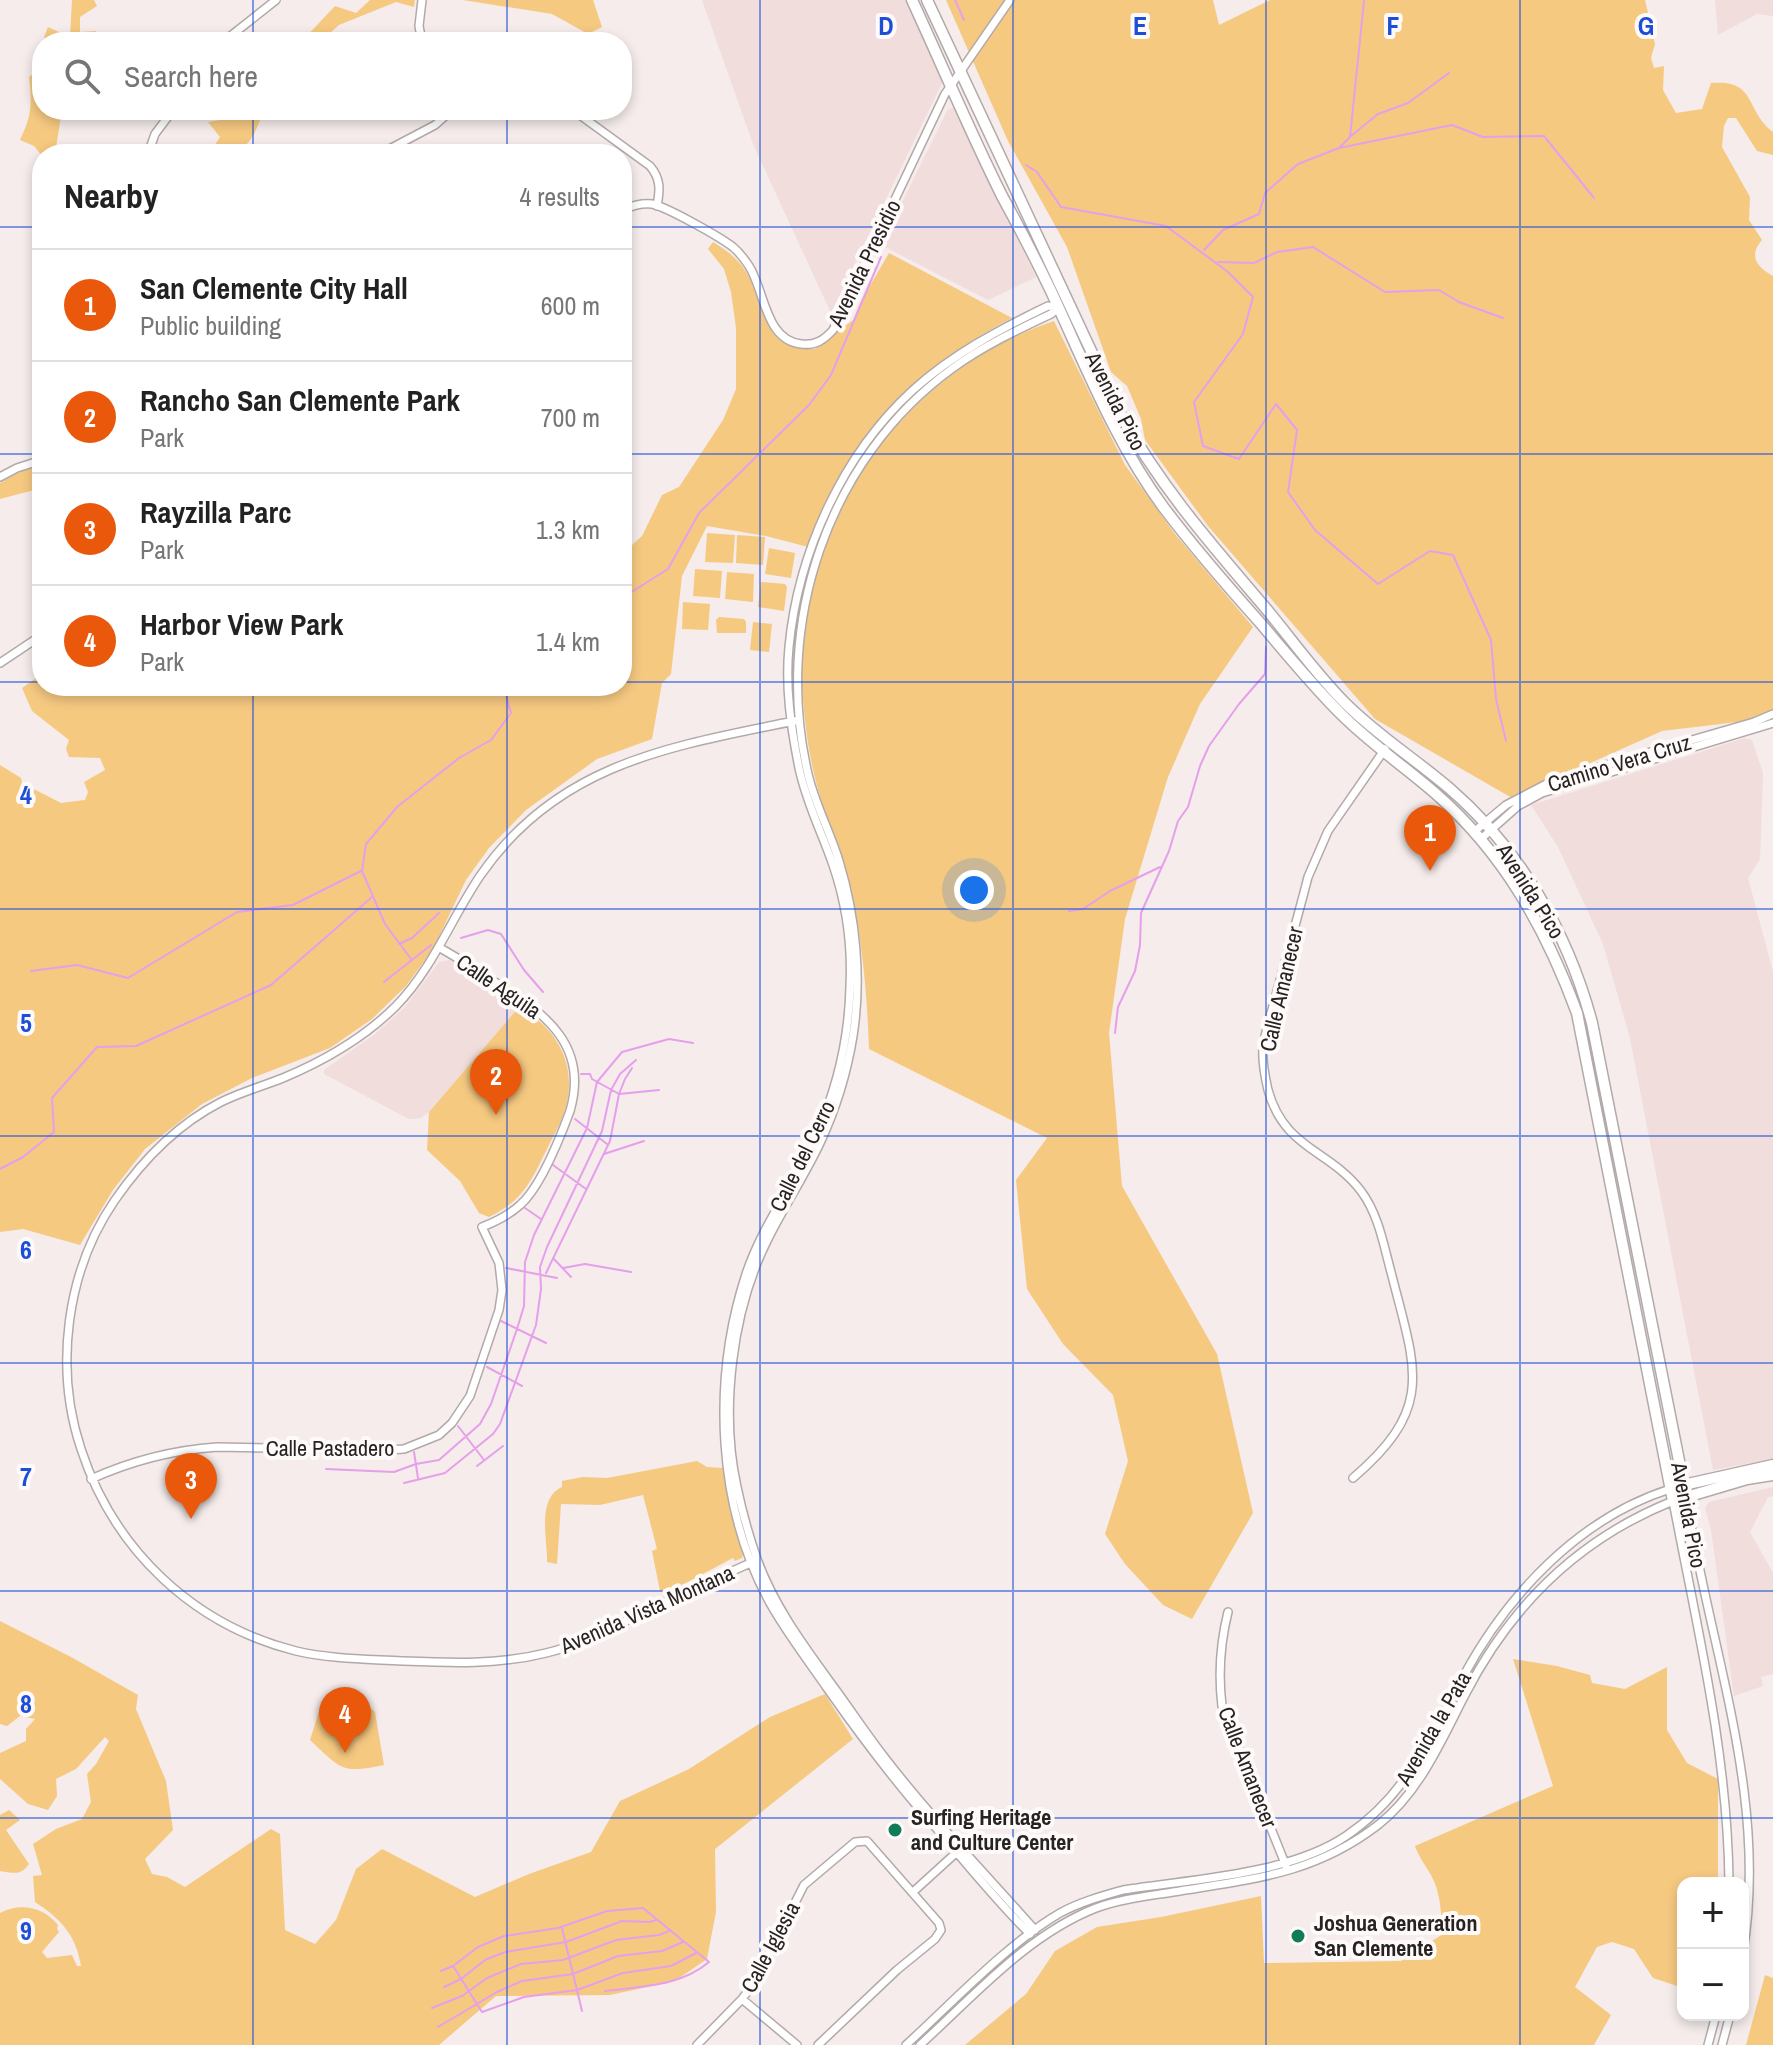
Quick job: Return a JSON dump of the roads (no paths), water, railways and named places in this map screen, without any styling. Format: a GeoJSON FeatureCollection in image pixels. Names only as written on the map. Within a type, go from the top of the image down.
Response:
{"type":"FeatureCollection","features":[{"type":"Feature","properties":{"kind":"highway","name":"Avenida Pico"},"geometry":{"type":"LineString","coordinates":[[912,0],[1003,197],[1143,456],[1172,497],[1344,702],[1389,743],[1448,787],[1488,825],[1540,896],[1564,942],[1585,995],[1685,1490]]}},
{"type":"Feature","properties":{"kind":"highway","name":"Avenida Pico"},"geometry":{"type":"LineString","coordinates":[[927,0],[1018,196],[1126,449],[1164,507],[1294,663],[1340,713],[1382,753],[1434,792],[1479,835],[1533,911],[1577,1013],[1671,1495]]}},
{"type":"Feature","properties":{"kind":"highway"},"geometry":{"type":"LineString","coordinates":[[1003,197],[1018,196]]}},
{"type":"Feature","properties":{"kind":"highway","name":"Avenida la Pata"},"geometry":{"type":"LineString","coordinates":[[1671,1495],[1773,1465]]}},
{"type":"Feature","properties":{"kind":"highway","name":"Avenida la Pata"},"geometry":{"type":"LineString","coordinates":[[1685,1490],[1773,1475]]}},
{"type":"Feature","properties":{"kind":"main road"},"geometry":{"type":"LineString","coordinates":[[236,32],[276,0]]}},
{"type":"Feature","properties":{"kind":"main road"},"geometry":{"type":"LineString","coordinates":[[420,32],[422,0]]}},
{"type":"Feature","properties":{"kind":"main road","name":"Avenida Presidio"},"geometry":{"type":"LineString","coordinates":[[657,206],[732,247],[750,269],[771,322],[787,339],[799,344],[823,340],[833,330],[951,83],[1010,0]]}},
{"type":"Feature","properties":{"kind":"main road"},"geometry":{"type":"LineString","coordinates":[[152,144],[166,120]]}},
{"type":"Feature","properties":{"kind":"main road"},"geometry":{"type":"LineString","coordinates":[[399,144],[441,120]]}},
{"type":"Feature","properties":{"kind":"main road"},"geometry":{"type":"LineString","coordinates":[[587,120],[620,144]]}},
{"type":"Feature","properties":{"kind":"main road"},"geometry":{"type":"LineString","coordinates":[[632,153],[658,175],[657,206],[632,205]]}},
{"type":"Feature","properties":{"kind":"main road","name":"Calle del Cerro"},"geometry":{"type":"LineString","coordinates":[[1032,1932],[877,1760],[772,1607],[754,1561],[736,1484],[730,1406],[735,1346],[751,1270],[823,1118],[836,1083],[849,1010],[849,943],[841,894],[807,798],[795,721],[789,649],[794,609],[805,567],[824,516],[858,455],[895,409],[938,370],[990,335],[1048,306],[1063,305]]}},
{"type":"Feature","properties":{"kind":"main road"},"geometry":{"type":"LineString","coordinates":[[0,477],[32,463]]}},
{"type":"Feature","properties":{"kind":"main road"},"geometry":{"type":"LineString","coordinates":[[0,663],[32,642]]}},
{"type":"Feature","properties":{"kind":"main road","name":"Camino Vera Cruz"},"geometry":{"type":"LineString","coordinates":[[1479,835],[1506,805],[1554,780],[1773,714]]}},
{"type":"Feature","properties":{"kind":"main road","name":"Avenida Vista Montana"},"geometry":{"type":"LineString","coordinates":[[754,1561],[583,1642],[547,1653],[475,1664],[346,1658],[299,1652],[250,1637],[221,1623],[175,1591],[145,1563],[124,1537],[91,1479],[71,1412],[68,1340],[79,1280],[92,1243],[113,1203],[143,1165],[183,1126],[219,1103],[309,1067],[358,1039],[406,994],[440,948],[476,882],[526,822],[552,800],[587,778],[629,761],[795,721]]}},
{"type":"Feature","properties":{"kind":"main road","name":"Camino Vera Cruz"},"geometry":{"type":"LineString","coordinates":[[1488,825],[1542,793],[1773,723]]}},
{"type":"Feature","properties":{"kind":"main road","name":"Calle Amanecer"},"geometry":{"type":"LineString","coordinates":[[1353,1478],[1393,1439],[1403,1421],[1413,1382],[1413,1363],[1379,1228],[1370,1206],[1360,1190],[1340,1170],[1304,1146],[1288,1129],[1269,1092],[1263,1048],[1317,852],[1389,743]]}},
{"type":"Feature","properties":{"kind":"main road","name":"Calle Aguila"},"geometry":{"type":"LineString","coordinates":[[440,948],[543,1014],[559,1033],[573,1067],[575,1087],[570,1111],[534,1188],[519,1206],[482,1227]]}},
{"type":"Feature","properties":{"kind":"main road","name":"Calle Pastadero"},"geometry":{"type":"LineString","coordinates":[[91,1479],[124,1466],[187,1449],[388,1450],[404,1449],[439,1435],[452,1423],[470,1396],[499,1310],[502,1290],[499,1263],[482,1227]]}},
{"type":"Feature","properties":{"kind":"main road","name":"Avenida Pico"},"geometry":{"type":"LineString","coordinates":[[1685,1490],[1733,1724],[1748,1818],[1749,1874],[1743,1949]]}},
{"type":"Feature","properties":{"kind":"main road","name":"Avenida Pico"},"geometry":{"type":"LineString","coordinates":[[1671,1495],[1720,1748],[1729,1825],[1729,1877]]}},
{"type":"Feature","properties":{"kind":"main road","name":"Avenida la Pata"},"geometry":{"type":"LineString","coordinates":[[906,2045],[1032,1932],[1071,1908],[1123,1890],[1286,1863],[1324,1848],[1371,1818],[1393,1797],[1416,1767],[1486,1637],[1510,1605],[1557,1556],[1625,1508],[1671,1495]]}},
{"type":"Feature","properties":{"kind":"main road","name":"Avenida la Pata"},"geometry":{"type":"LineString","coordinates":[[920,2045],[1045,1934],[1070,1919],[1111,1904],[1288,1872],[1320,1861],[1381,1823],[1425,1772],[1496,1640],[1524,1603],[1584,1549],[1671,1495]]}},
{"type":"Feature","properties":{"kind":"main road","name":"Calle del Cerro"},"geometry":{"type":"LineString","coordinates":[[754,1561],[802,1645],[883,1755],[1032,1932]]}},
{"type":"Feature","properties":{"kind":"main road","name":"Calle Amanecer"},"geometry":{"type":"LineString","coordinates":[[1228,1612],[1220,1642],[1222,1706],[1288,1872]]}},
{"type":"Feature","properties":{"kind":"main road","name":"Calle Iglesia"},"geometry":{"type":"LineString","coordinates":[[697,2045],[742,1999],[764,1966],[801,1889],[855,1842],[864,1840],[870,1842],[913,1892],[939,1923],[941,1930],[935,1939],[897,1970],[818,2045]]}},
{"type":"Feature","properties":{"kind":"main road"},"geometry":{"type":"LineString","coordinates":[[913,1892],[957,1852]]}},
{"type":"Feature","properties":{"kind":"main road"},"geometry":{"type":"LineString","coordinates":[[1032,1932],[1045,1934]]}},
{"type":"Feature","properties":{"kind":"main road"},"geometry":{"type":"LineString","coordinates":[[742,1999],[797,2045]]}},
{"type":"Feature","properties":{"kind":"main road"},"geometry":{"type":"LineString","coordinates":[[1708,2045],[1714,2021]]}},
{"type":"Feature","properties":{"kind":"main road"},"geometry":{"type":"LineString","coordinates":[[1722,2045],[1728,2021]]}},
{"type":"Feature","properties":{"kind":"waterway"},"geometry":{"type":"LineString","coordinates":[[955,0],[964,20]]}},
{"type":"Feature","properties":{"kind":"waterway"},"geometry":{"type":"LineString","coordinates":[[1340,147],[1350,137],[1364,1]]}},
{"type":"Feature","properties":{"kind":"waterway"},"geometry":{"type":"LineString","coordinates":[[1351,136],[1378,114],[1408,103],[1449,73]]}},
{"type":"Feature","properties":{"kind":"waterway"},"geometry":{"type":"LineString","coordinates":[[1204,250],[1223,230],[1259,214],[1265,193],[1298,164],[1339,148],[1452,125],[1483,137],[1544,136],[1594,198]]}},
{"type":"Feature","properties":{"kind":"waterway"},"geometry":{"type":"LineString","coordinates":[[1026,165],[1037,172],[1061,207],[1166,226],[1228,272],[1253,297],[1243,334],[1194,402],[1203,446],[1239,459],[1276,404],[1297,430],[1288,492],[1315,530],[1378,584],[1430,551],[1453,555],[1491,640],[1496,699],[1506,741]]}},
{"type":"Feature","properties":{"kind":"waterway"},"geometry":{"type":"LineString","coordinates":[[1218,262],[1254,263],[1277,252],[1313,247],[1385,292],[1439,290],[1459,302],[1503,318]]}},
{"type":"Feature","properties":{"kind":"waterway"},"geometry":{"type":"LineString","coordinates":[[632,592],[668,569],[699,513],[809,405],[831,375],[881,257]]}},
{"type":"Feature","properties":{"kind":"waterway"},"geometry":{"type":"LineString","coordinates":[[1115,1033],[1118,1007],[1135,971],[1141,913],[1169,851],[1178,821],[1188,807],[1209,746],[1265,674],[1266,647]]}},
{"type":"Feature","properties":{"kind":"waterway"},"geometry":{"type":"LineString","coordinates":[[411,959],[385,924],[362,871],[366,844],[397,807],[459,758],[491,740],[511,713],[506,696]]}},
{"type":"Feature","properties":{"kind":"waterway"},"geometry":{"type":"LineString","coordinates":[[1069,911],[1083,909],[1110,891],[1160,867]]}},
{"type":"Feature","properties":{"kind":"waterway"},"geometry":{"type":"LineString","coordinates":[[31,971],[77,965],[128,978],[237,912],[293,905],[361,871]]}},
{"type":"Feature","properties":{"kind":"waterway"},"geometry":{"type":"LineString","coordinates":[[0,1169],[23,1157],[54,1132],[52,1098],[97,1047],[136,1046],[271,985],[372,897]]}},
{"type":"Feature","properties":{"kind":"waterway"},"geometry":{"type":"LineString","coordinates":[[399,944],[412,938],[439,913]]}},
{"type":"Feature","properties":{"kind":"waterway"},"geometry":{"type":"LineString","coordinates":[[461,938],[488,930],[501,934],[524,970],[543,992]]}},
{"type":"Feature","properties":{"kind":"waterway"},"geometry":{"type":"LineString","coordinates":[[384,982],[431,945]]}},
{"type":"Feature","properties":{"kind":"waterway"},"geometry":{"type":"LineString","coordinates":[[326,1469],[394,1472],[439,1460],[480,1424],[491,1404],[524,1306],[525,1262],[534,1235],[587,1128],[597,1082],[622,1052],[669,1039],[693,1043]]}},
{"type":"Feature","properties":{"kind":"waterway"},"geometry":{"type":"LineString","coordinates":[[404,1483],[445,1473],[493,1434],[500,1424],[536,1325],[541,1289],[540,1267],[547,1247],[602,1131],[611,1090],[620,1074],[636,1060]]}},
{"type":"Feature","properties":{"kind":"waterway"},"geometry":{"type":"LineString","coordinates":[[546,1273],[610,1141],[619,1094],[632,1068]]}},
{"type":"Feature","properties":{"kind":"waterway"},"geometry":{"type":"LineString","coordinates":[[581,1074],[590,1074],[592,1079],[619,1094],[659,1090]]}},
{"type":"Feature","properties":{"kind":"waterway"},"geometry":{"type":"LineString","coordinates":[[575,1119],[607,1144]]}},
{"type":"Feature","properties":{"kind":"waterway"},"geometry":{"type":"LineString","coordinates":[[604,1154],[644,1141]]}},
{"type":"Feature","properties":{"kind":"waterway"},"geometry":{"type":"LineString","coordinates":[[553,1165],[586,1189]]}},
{"type":"Feature","properties":{"kind":"waterway"},"geometry":{"type":"LineString","coordinates":[[525,1208],[541,1219]]}},
{"type":"Feature","properties":{"kind":"waterway"},"geometry":{"type":"LineString","coordinates":[[553,1258],[571,1277]]}},
{"type":"Feature","properties":{"kind":"waterway"},"geometry":{"type":"LineString","coordinates":[[563,1268],[585,1264],[631,1272]]}},
{"type":"Feature","properties":{"kind":"waterway"},"geometry":{"type":"LineString","coordinates":[[506,1268],[557,1278]]}},
{"type":"Feature","properties":{"kind":"waterway"},"geometry":{"type":"LineString","coordinates":[[501,1321],[546,1343]]}},
{"type":"Feature","properties":{"kind":"waterway"},"geometry":{"type":"LineString","coordinates":[[487,1367],[522,1386]]}},
{"type":"Feature","properties":{"kind":"waterway"},"geometry":{"type":"LineString","coordinates":[[458,1426],[484,1460]]}},
{"type":"Feature","properties":{"kind":"waterway"},"geometry":{"type":"LineString","coordinates":[[477,1466],[503,1446]]}},
{"type":"Feature","properties":{"kind":"waterway"},"geometry":{"type":"LineString","coordinates":[[414,1452],[418,1478]]}},
{"type":"Feature","properties":{"kind":"waterway"},"geometry":{"type":"LineString","coordinates":[[453,1966],[478,1947],[504,1936],[558,1928],[607,1911],[643,1908],[709,1962],[673,1981],[605,1991]]}},
{"type":"Feature","properties":{"kind":"waterway"},"geometry":{"type":"LineString","coordinates":[[444,1987],[461,1979],[485,1960],[505,1952],[566,1942],[622,1921],[656,1920]]}},
{"type":"Feature","properties":{"kind":"waterway"},"geometry":{"type":"LineString","coordinates":[[562,1928],[582,2011]]}},
{"type":"Feature","properties":{"kind":"waterway"},"geometry":{"type":"LineString","coordinates":[[432,2008],[462,1996],[487,1978],[521,1964],[563,1960],[616,1940],[669,1931]]}},
{"type":"Feature","properties":{"kind":"waterway"},"geometry":{"type":"LineString","coordinates":[[438,2027],[522,1981],[573,1974],[618,1956],[662,1951],[683,1942]]}},
{"type":"Feature","properties":{"kind":"waterway"},"geometry":{"type":"LineString","coordinates":[[441,1971],[453,1966],[482,2012],[524,1997],[577,1990],[623,1973],[671,1966],[696,1953]]}},
{"type":"Feature","properties":{"kind":"place","name":"San Clemente City Hall"},"geometry":{"type":"Point","coordinates":[1430,871]}},
{"type":"Feature","properties":{"kind":"place","name":"Rancho San Clemente Park"},"geometry":{"type":"Point","coordinates":[496,1115]}},
{"type":"Feature","properties":{"kind":"place","name":"Rayzilla Parc"},"geometry":{"type":"Point","coordinates":[191,1519]}},
{"type":"Feature","properties":{"kind":"place","name":"Harbor View Park"},"geometry":{"type":"Point","coordinates":[345,1753]}},
{"type":"Feature","properties":{"kind":"place","name":"Surfing Heritage and Culture Center"},"geometry":{"type":"Point","coordinates":[895,1830]}},
{"type":"Feature","properties":{"kind":"place","name":"Joshua Generation San Clemente"},"geometry":{"type":"Point","coordinates":[1298,1936]}}]}
